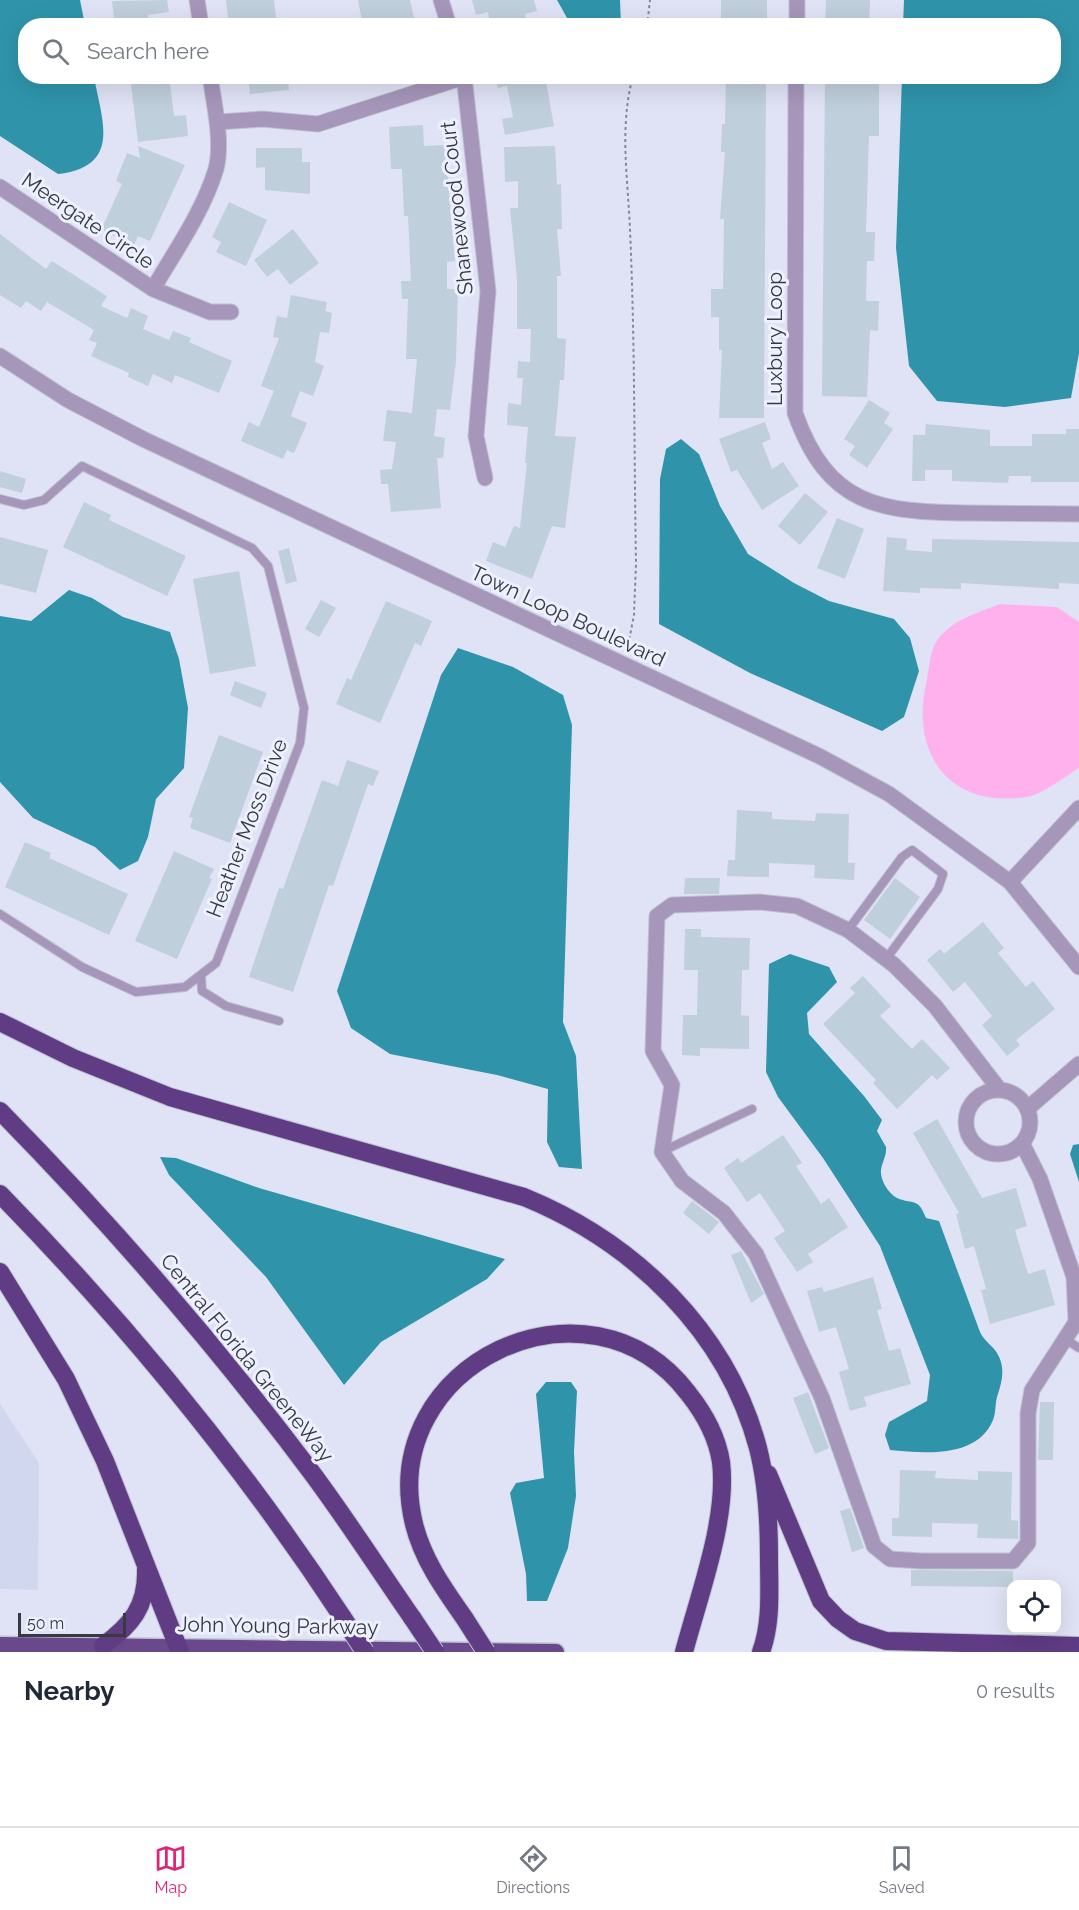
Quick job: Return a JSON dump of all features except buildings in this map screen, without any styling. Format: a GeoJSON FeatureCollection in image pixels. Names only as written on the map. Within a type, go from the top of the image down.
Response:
{"type":"FeatureCollection","features":[{"type":"Feature","properties":{"kind":"highway"},"geometry":{"type":"LineString","coordinates":[[0,1022],[73,1058],[170,1096],[504,1190],[559,1211],[589,1228],[636,1263],[681,1306],[724,1366],[742,1403],[758,1449],[821,1601],[838,1619],[855,1631],[886,1641],[1079,1646]]}},
{"type":"Feature","properties":{"kind":"highway","name":"Central Florida GreeneWay"},"geometry":{"type":"LineString","coordinates":[[0,1111],[114,1232],[223,1359],[313,1475],[435,1652]]}},
{"type":"Feature","properties":{"kind":"highway"},"geometry":{"type":"LineString","coordinates":[[0,1194],[79,1278],[207,1431],[305,1560],[365,1652]]}},
{"type":"Feature","properties":{"kind":"highway"},"geometry":{"type":"LineString","coordinates":[[0,1272],[66,1379],[105,1461],[146,1562],[178,1650]]}},
{"type":"Feature","properties":{"kind":"highway"},"geometry":{"type":"LineString","coordinates":[[486,1652],[434,1574],[414,1524],[410,1496],[411,1466],[418,1438],[430,1410],[448,1386],[475,1363],[499,1348],[550,1333],[579,1333],[604,1337],[636,1349],[658,1363],[681,1383],[698,1405],[714,1436],[722,1471],[721,1508],[684,1652]]}},
{"type":"Feature","properties":{"kind":"highway"},"geometry":{"type":"LineString","coordinates":[[758,1449],[769,1530],[769,1613],[767,1636],[761,1652]]}},
{"type":"Feature","properties":{"kind":"highway"},"geometry":{"type":"LineString","coordinates":[[103,1646],[135,1618],[147,1587],[146,1562]]}},
{"type":"Feature","properties":{"kind":"highway","name":"John Young Parkway"},"geometry":{"type":"LineString","coordinates":[[0,1645],[103,1646],[178,1650],[556,1652]]}},
{"type":"Feature","properties":{"kind":"street"},"geometry":{"type":"LineString","coordinates":[[197,0],[200,18]]}},
{"type":"Feature","properties":{"kind":"street"},"geometry":{"type":"LineString","coordinates":[[441,0],[447,18]]}},
{"type":"Feature","properties":{"kind":"street"},"geometry":{"type":"LineString","coordinates":[[797,0],[797,18]]}},
{"type":"Feature","properties":{"kind":"street","name":"Meergate Circle"},"geometry":{"type":"LineString","coordinates":[[153,289],[198,211],[216,168],[218,122],[211,84]]}},
{"type":"Feature","properties":{"kind":"street"},"geometry":{"type":"LineString","coordinates":[[218,122],[262,119],[318,124],[442,84]]}},
{"type":"Feature","properties":{"kind":"street","name":"Shanewood Court"},"geometry":{"type":"LineString","coordinates":[[465,84],[488,291],[476,436],[485,478]]}},
{"type":"Feature","properties":{"kind":"street","name":"Luxbury Loop"},"geometry":{"type":"LineString","coordinates":[[796,84],[795,413],[806,445],[821,465],[846,490],[878,506],[920,513],[1079,514]]}},
{"type":"Feature","properties":{"kind":"street","name":"Meergate Circle"},"geometry":{"type":"LineString","coordinates":[[0,187],[153,289],[210,312],[231,312]]}},
{"type":"Feature","properties":{"kind":"street","name":"Town Loop Boulevard"},"geometry":{"type":"LineString","coordinates":[[0,356],[68,400],[143,439],[819,756],[889,794],[1010,882],[1079,967]]}},
{"type":"Feature","properties":{"kind":"street"},"geometry":{"type":"LineString","coordinates":[[1010,882],[1079,808]]}},
{"type":"Feature","properties":{"kind":"street"},"geometry":{"type":"LineString","coordinates":[[999,1089],[935,1006],[886,959],[848,930],[797,906],[760,902],[672,905],[657,916],[653,1051],[672,1085],[662,1152],[682,1180],[724,1213],[756,1254],[822,1398],[874,1546],[890,1559],[922,1562],[1013,1561],[1028,1543],[1028,1413],[1032,1390],[1076,1322],[1074,1277],[1040,1179],[1022,1143]]}},
{"type":"Feature","properties":{"kind":"street"},"geometry":{"type":"LineString","coordinates":[[1027,1109],[1079,1064]]}},
{"type":"Feature","properties":{"kind":"street"},"geometry":{"type":"LineString","coordinates":[[999,1089],[1016,1095],[1027,1109],[1029,1127],[1022,1143],[1004,1153],[993,1153],[983,1150],[968,1135],[967,1113],[971,1104],[988,1091],[999,1089]]}},
{"type":"Feature","properties":{"kind":"lane","name":"Heather Moss Drive"},"geometry":{"type":"LineString","coordinates":[[0,499],[24,505],[44,500],[82,466],[252,548],[268,567],[304,708],[300,743],[216,963],[184,987],[136,992],[82,968],[0,914]]}},
{"type":"Feature","properties":{"kind":"lane"},"geometry":{"type":"LineString","coordinates":[[848,930],[902,858],[912,850],[943,874],[938,889],[886,959]]}},
{"type":"Feature","properties":{"kind":"lane"},"geometry":{"type":"LineString","coordinates":[[201,975],[202,991],[212,999],[279,1021]]}},
{"type":"Feature","properties":{"kind":"lane"},"geometry":{"type":"LineString","coordinates":[[662,1152],[752,1109]]}},
{"type":"Feature","properties":{"kind":"lane"},"geometry":{"type":"LineString","coordinates":[[1065,1339],[1079,1348]]}},
{"type":"Feature","properties":{"kind":"path"},"geometry":{"type":"LineString","coordinates":[[648,18],[650,0]]}},
{"type":"Feature","properties":{"kind":"path"},"geometry":{"type":"LineString","coordinates":[[629,643],[634,615],[635,542],[630,230],[624,134],[626,103],[631,84]]}},
{"type":"Feature","properties":{"kind":"shaded area"},"geometry":{"type":"Polygon","coordinates":[[[1000,604],[1057,607],[1079,622],[1079,768],[1046,789],[1027,797],[999,798],[976,794],[956,784],[941,770],[930,752],[924,730],[923,706],[935,644],[947,629],[955,624],[1000,604]]]}},
{"type":"Feature","properties":{"kind":"shaded area"},"geometry":{"type":"Polygon","coordinates":[[[0,1404],[39,1463],[38,1590],[0,1589],[0,1404]]]}},
{"type":"Feature","properties":{"kind":"water"},"geometry":{"type":"Polygon","coordinates":[[[0,0],[80,0],[84,18],[18,18],[18,84],[95,84],[103,125],[100,151],[92,162],[78,169],[58,174],[0,136],[0,0]]]}},
{"type":"Feature","properties":{"kind":"water"},"geometry":{"type":"Polygon","coordinates":[[[557,0],[620,0],[621,18],[567,18],[557,0]]]}},
{"type":"Feature","properties":{"kind":"water"},"geometry":{"type":"Polygon","coordinates":[[[904,0],[1079,0],[1079,353],[1071,398],[1005,407],[937,401],[909,366],[896,248],[902,84],[1061,84],[1061,18],[903,18],[904,0]]]}},
{"type":"Feature","properties":{"kind":"water"},"geometry":{"type":"Polygon","coordinates":[[[681,439],[699,454],[720,506],[748,554],[794,583],[829,601],[894,619],[910,638],[919,671],[904,717],[882,731],[750,673],[659,624],[660,479],[666,449],[681,439]]]}},
{"type":"Feature","properties":{"kind":"water"},"geometry":{"type":"Polygon","coordinates":[[[69,590],[92,598],[123,617],[170,632],[179,659],[188,708],[184,768],[156,799],[148,837],[138,861],[120,870],[95,847],[33,818],[0,782],[0,616],[31,621],[69,590]]]}},
{"type":"Feature","properties":{"kind":"water"},"geometry":{"type":"Polygon","coordinates":[[[458,648],[513,667],[563,695],[572,725],[563,1022],[576,1056],[582,1169],[559,1167],[547,1142],[548,1089],[497,1075],[390,1054],[351,1028],[337,991],[441,675],[458,648]]]}},
{"type":"Feature","properties":{"kind":"water"},"geometry":{"type":"Polygon","coordinates":[[[790,954],[829,967],[837,982],[807,1013],[809,1034],[864,1096],[882,1120],[877,1131],[886,1147],[881,1170],[883,1182],[894,1196],[918,1204],[926,1218],[939,1221],[980,1332],[995,1350],[1002,1364],[993,1420],[985,1433],[975,1442],[962,1447],[933,1452],[890,1450],[885,1435],[889,1422],[927,1401],[930,1375],[880,1246],[823,1158],[778,1097],[766,1072],[769,964],[790,954]]]}},
{"type":"Feature","properties":{"kind":"water"},"geometry":{"type":"Polygon","coordinates":[[[1079,1144],[1079,1182],[1070,1154],[1073,1145],[1079,1144]]]}},
{"type":"Feature","properties":{"kind":"water"},"geometry":{"type":"Polygon","coordinates":[[[160,1157],[176,1158],[259,1188],[505,1259],[487,1279],[381,1342],[344,1385],[266,1277],[169,1175],[160,1157]]]}},
{"type":"Feature","properties":{"kind":"water"},"geometry":{"type":"Polygon","coordinates":[[[546,1382],[571,1382],[577,1391],[574,1452],[576,1496],[568,1548],[547,1601],[527,1601],[526,1574],[510,1493],[516,1483],[544,1478],[536,1394],[546,1382]]]}}]}
